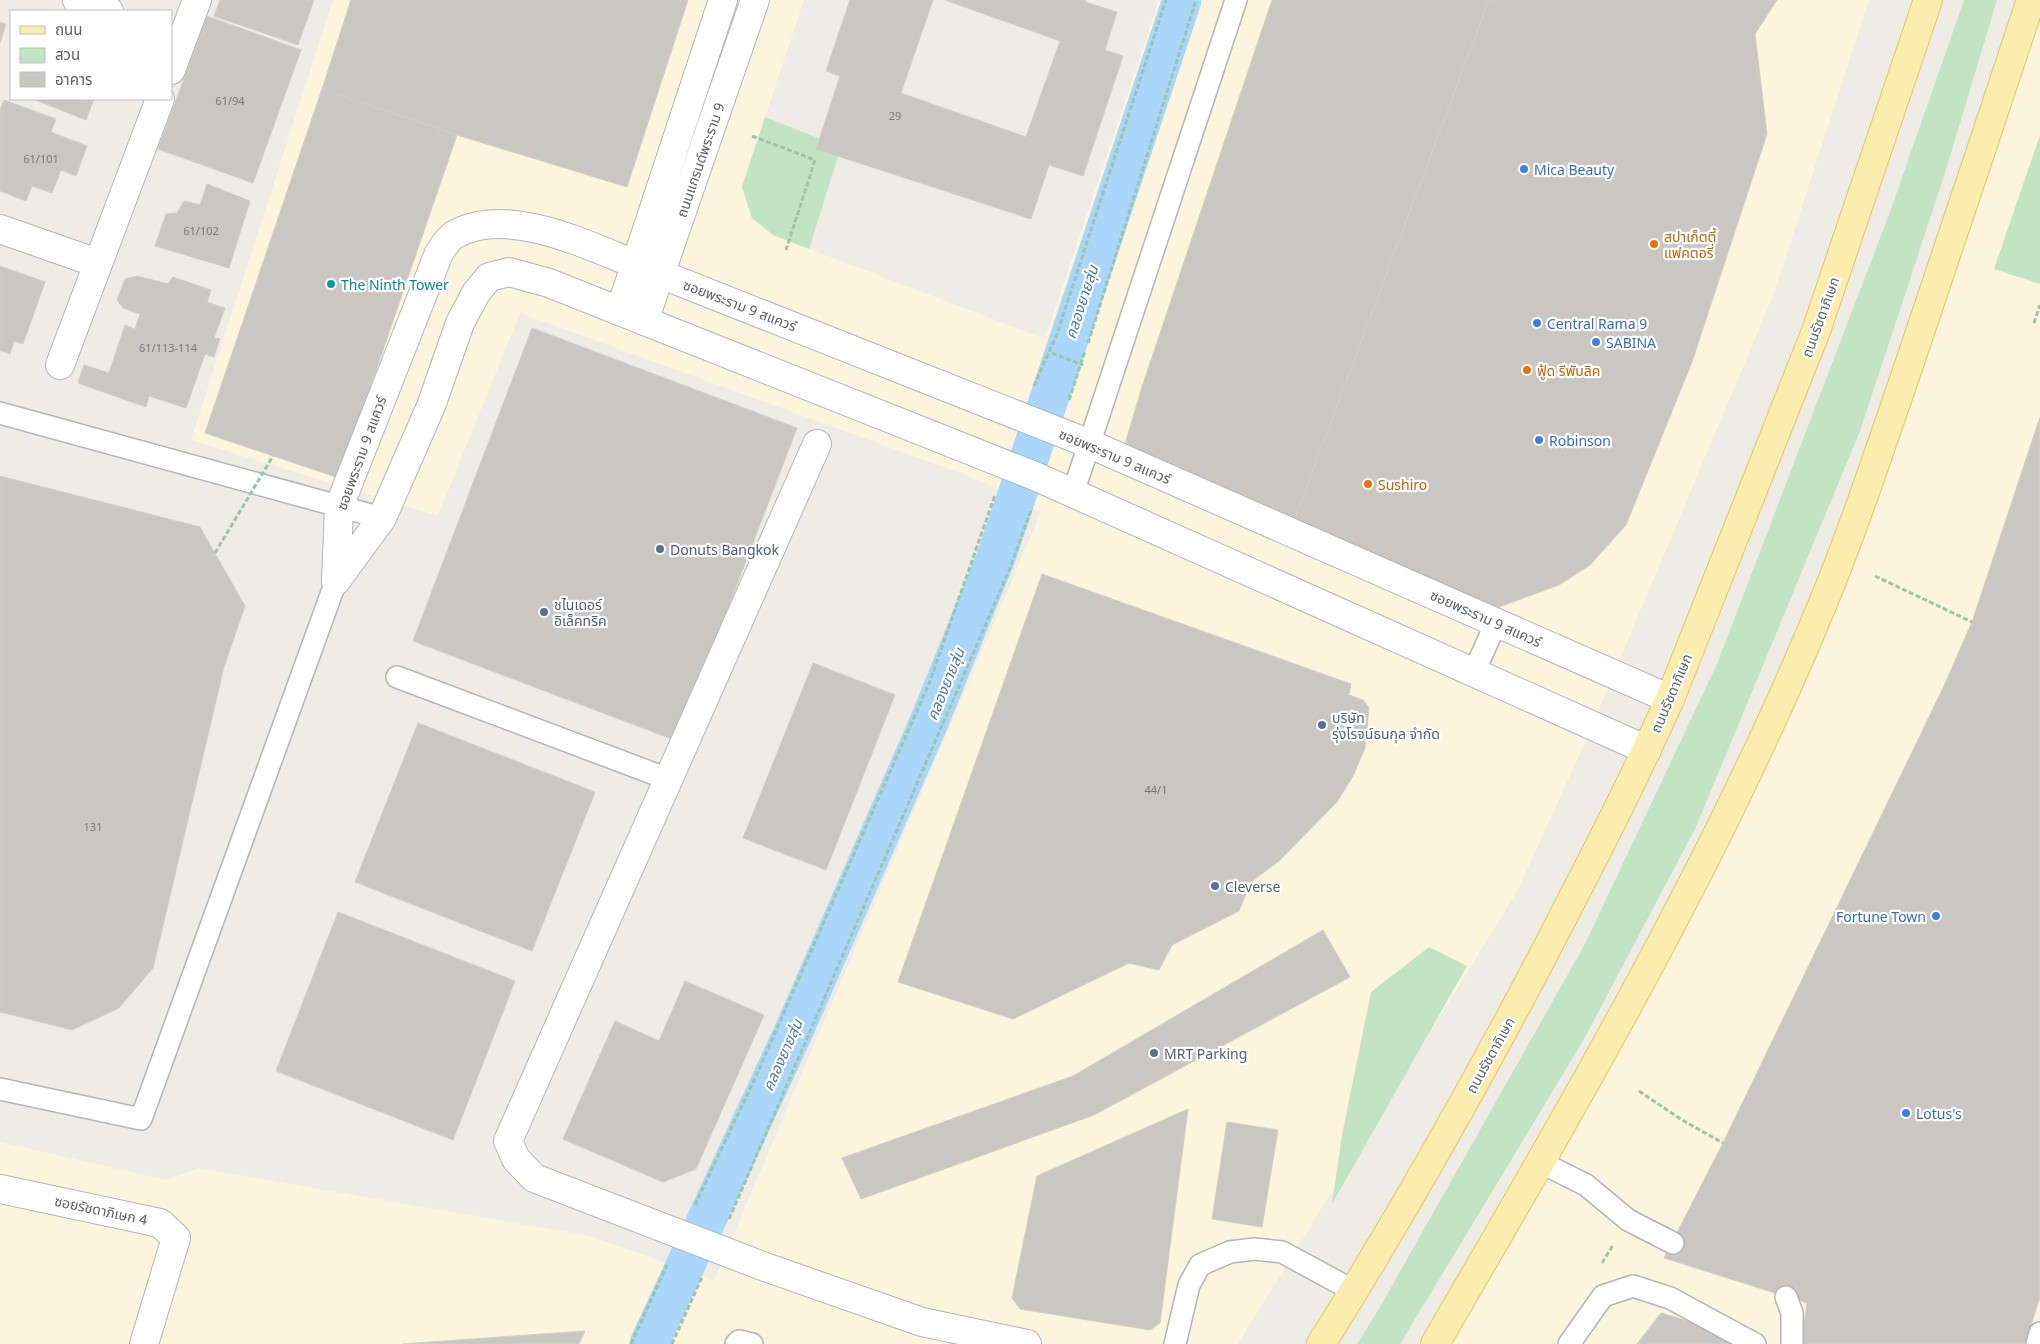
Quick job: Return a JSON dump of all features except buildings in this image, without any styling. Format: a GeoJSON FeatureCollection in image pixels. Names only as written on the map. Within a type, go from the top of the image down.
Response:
{"type":"FeatureCollection","features":[{"type":"Feature","properties":{"kind":"main road","name":"ถนนรัชดาภิเษก"},"geometry":{"type":"LineString","coordinates":[[1321,1344],[1439,1147],[1508,1022],[1647,750],[1670,699],[1816,331],[1928,0]]}},
{"type":"Feature","properties":{"kind":"main road"},"geometry":{"type":"LineString","coordinates":[[1435,1344],[1540,1162],[1691,890],[1756,754],[1823,601],[1884,438],[2031,0]]}},
{"type":"Feature","properties":{"kind":"street"},"geometry":{"type":"LineString","coordinates":[[77,0],[106,10]]}},
{"type":"Feature","properties":{"kind":"street"},"geometry":{"type":"LineString","coordinates":[[172,64],[177,36],[197,0]]}},
{"type":"Feature","properties":{"kind":"street","name":"ถนนแกรนด์พระราม 9"},"geometry":{"type":"LineString","coordinates":[[632,316],[636,264],[723,0]]}},
{"type":"Feature","properties":{"kind":"street","name":"ถนนแกรนด์พระราม 9"},"geometry":{"type":"LineString","coordinates":[[632,316],[660,274],[755,0]]}},
{"type":"Feature","properties":{"kind":"street"},"geometry":{"type":"LineString","coordinates":[[60,365],[160,100]]}},
{"type":"Feature","properties":{"kind":"street","name":"ซอยพระราม 9 สแควร์"},"geometry":{"type":"LineString","coordinates":[[336,581],[339,507],[439,253],[452,236],[476,226],[508,224],[573,240],[1057,430],[1670,699]]}},
{"type":"Feature","properties":{"kind":"street"},"geometry":{"type":"LineString","coordinates":[[0,229],[97,263]]}},
{"type":"Feature","properties":{"kind":"street"},"geometry":{"type":"LineString","coordinates":[[336,581],[382,518],[431,406],[460,323],[476,293],[489,277],[509,272],[549,283],[1037,477],[1647,750]]}},
{"type":"Feature","properties":{"kind":"street"},"geometry":{"type":"LineString","coordinates":[[817,444],[508,1141],[516,1160],[534,1178],[683,1236],[922,1322],[1027,1344]]}},
{"type":"Feature","properties":{"kind":"street","name":"ซอยรัชดาภิเษก 4"},"geometry":{"type":"LineString","coordinates":[[0,1189],[160,1223],[176,1238],[144,1344]]}},
{"type":"Feature","properties":{"kind":"lane"},"geometry":{"type":"LineString","coordinates":[[1073,493],[1236,0]]}},
{"type":"Feature","properties":{"kind":"lane"},"geometry":{"type":"LineString","coordinates":[[0,413],[382,518]]}},
{"type":"Feature","properties":{"kind":"lane"},"geometry":{"type":"LineString","coordinates":[[0,1089],[140,1119],[336,581]]}},
{"type":"Feature","properties":{"kind":"lane"},"geometry":{"type":"LineString","coordinates":[[1474,672],[1496,623]]}},
{"type":"Feature","properties":{"kind":"lane"},"geometry":{"type":"LineString","coordinates":[[397,677],[668,779]]}},
{"type":"Feature","properties":{"kind":"lane"},"geometry":{"type":"LineString","coordinates":[[1540,1162],[1586,1185],[1628,1220],[1673,1243]]}},
{"type":"Feature","properties":{"kind":"lane"},"geometry":{"type":"LineString","coordinates":[[1175,1344],[1188,1285],[1200,1265],[1230,1252],[1254,1249],[1282,1252],[1354,1291]]}},
{"type":"Feature","properties":{"kind":"lane"},"geometry":{"type":"LineString","coordinates":[[1569,1344],[1603,1296],[1633,1286],[1670,1298],[1756,1344]]}},
{"type":"Feature","properties":{"kind":"lane"},"geometry":{"type":"LineString","coordinates":[[1786,1297],[1792,1313],[1792,1344]]}},
{"type":"Feature","properties":{"kind":"lane"},"geometry":{"type":"LineString","coordinates":[[2037,1344],[2040,1333]]}},
{"type":"Feature","properties":{"kind":"lane"},"geometry":{"type":"LineString","coordinates":[[736,1344],[740,1342],[752,1344]]}},
{"type":"Feature","properties":{"kind":"path"},"geometry":{"type":"LineString","coordinates":[[1024,418],[1057,334],[1166,0]]}},
{"type":"Feature","properties":{"kind":"path"},"geometry":{"type":"LineString","coordinates":[[1085,352],[1196,0]]}},
{"type":"Feature","properties":{"kind":"path"},"geometry":{"type":"LineString","coordinates":[[752,136],[815,160],[786,250]]}},
{"type":"Feature","properties":{"kind":"path"},"geometry":{"type":"LineString","coordinates":[[2034,322],[2040,305]]}},
{"type":"Feature","properties":{"kind":"path"},"geometry":{"type":"LineString","coordinates":[[1052,353],[1078,363]]}},
{"type":"Feature","properties":{"kind":"path"},"geometry":{"type":"LineString","coordinates":[[215,553],[273,456]]}},
{"type":"Feature","properties":{"kind":"path"},"geometry":{"type":"LineString","coordinates":[[631,1344],[756,1076],[930,681],[1009,466]]}},
{"type":"Feature","properties":{"kind":"path"},"geometry":{"type":"LineString","coordinates":[[672,1344],[1002,586],[1033,505]]}},
{"type":"Feature","properties":{"kind":"path"},"geometry":{"type":"LineString","coordinates":[[1875,576],[1972,622]]}},
{"type":"Feature","properties":{"kind":"path"},"geometry":{"type":"LineString","coordinates":[[1639,1090],[1682,1120],[1723,1143]]}},
{"type":"Feature","properties":{"kind":"path"},"geometry":{"type":"LineString","coordinates":[[1603,1296],[1600,1267],[1628,1220]]}},
{"type":"Feature","properties":{"kind":"shaded area"},"geometry":{"type":"Polygon","coordinates":[[[333,0],[804,0],[742,187],[752,218],[773,235],[1045,339],[1159,0],[1869,0],[1773,296],[1583,747],[1518,890],[1238,1344],[0,1344],[0,1142],[167,1180],[198,1168],[590,1236],[714,1280],[1041,512],[979,480],[520,313],[438,516],[191,440],[333,0]]]}},
{"type":"Feature","properties":{"kind":"shaded area"},"geometry":{"type":"Polygon","coordinates":[[[2040,0],[2040,1344],[1440,1344],[1683,920],[1877,466],[2040,0]]]}},
{"type":"Feature","properties":{"kind":"green space"},"geometry":{"type":"Polygon","coordinates":[[[1964,0],[1997,0],[1945,173],[1860,431],[1696,827],[1583,1041],[1400,1344],[1357,1344],[1380,1307],[1585,944],[1717,664],[1890,212],[1964,0]]]}},
{"type":"Feature","properties":{"kind":"green space"},"geometry":{"type":"Polygon","coordinates":[[[765,117],[841,147],[809,249],[773,235],[752,218],[742,187],[765,117]]]}},
{"type":"Feature","properties":{"kind":"green space"},"geometry":{"type":"Polygon","coordinates":[[[2040,135],[2040,284],[1994,269],[2040,135]]]}},
{"type":"Feature","properties":{"kind":"green space"},"geometry":{"type":"Polygon","coordinates":[[[1429,947],[1467,966],[1332,1204],[1342,1135],[1371,992],[1429,947]]]}},
{"type":"Feature","properties":{"kind":"waterway","name":"คลองยายสุ่น"},"geometry":{"type":"LineString","coordinates":[[649,1344],[792,1035],[929,722],[998,552],[1182,0]]}},
{"type":"Feature","properties":{"kind":"place","name":"Mica Beauty"},"geometry":{"type":"Point","coordinates":[1524,169]}},
{"type":"Feature","properties":{"kind":"place","name":"สปาเก็ตตี้ แฟคตอรี่"},"geometry":{"type":"Point","coordinates":[1654,244]}},
{"type":"Feature","properties":{"kind":"place","name":"The Ninth Tower"},"geometry":{"type":"Point","coordinates":[331,284]}},
{"type":"Feature","properties":{"kind":"place","name":"Central Rama 9"},"geometry":{"type":"Point","coordinates":[1537,323]}},
{"type":"Feature","properties":{"kind":"place","name":"SABINA"},"geometry":{"type":"Point","coordinates":[1596,342]}},
{"type":"Feature","properties":{"kind":"place","name":"ฟู้ด รีพับลิค"},"geometry":{"type":"Point","coordinates":[1527,370]}},
{"type":"Feature","properties":{"kind":"place","name":"Robinson"},"geometry":{"type":"Point","coordinates":[1539,440]}},
{"type":"Feature","properties":{"kind":"place","name":"Sushiro"},"geometry":{"type":"Point","coordinates":[1368,484]}},
{"type":"Feature","properties":{"kind":"place","name":"Donuts Bangkok"},"geometry":{"type":"Point","coordinates":[660,549]}},
{"type":"Feature","properties":{"kind":"place","name":"ชไนเดอร์ อิเล็คทริค"},"geometry":{"type":"Point","coordinates":[544,612]}},
{"type":"Feature","properties":{"kind":"place","name":"บริษัท รุ่งโรจน์ธนกุล จำกัด"},"geometry":{"type":"Point","coordinates":[1322,725]}},
{"type":"Feature","properties":{"kind":"place","name":"Cleverse"},"geometry":{"type":"Point","coordinates":[1215,886]}},
{"type":"Feature","properties":{"kind":"place","name":"Fortune Town"},"geometry":{"type":"Point","coordinates":[1936,916]}},
{"type":"Feature","properties":{"kind":"place","name":"MRT Parking"},"geometry":{"type":"Point","coordinates":[1154,1053]}},
{"type":"Feature","properties":{"kind":"place","name":"Lotus's"},"geometry":{"type":"Point","coordinates":[1906,1113]}}]}
